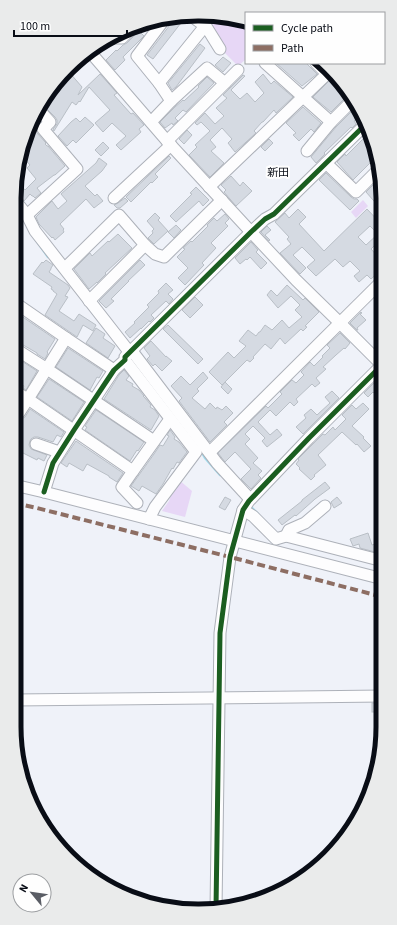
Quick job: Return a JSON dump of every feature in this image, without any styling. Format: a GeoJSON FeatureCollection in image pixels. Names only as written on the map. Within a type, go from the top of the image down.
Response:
{"type":"FeatureCollection","features":[{"type":"Feature","properties":{"kind":"street"},"geometry":{"type":"LineString","coordinates":[[159,83],[202,21],[220,49]]}},
{"type":"Feature","properties":{"kind":"street"},"geometry":{"type":"LineString","coordinates":[[160,25],[137,56],[159,83],[171,101]]}},
{"type":"Feature","properties":{"kind":"street"},"geometry":{"type":"LineString","coordinates":[[93,56],[209,187],[296,280],[376,359]]}},
{"type":"Feature","properties":{"kind":"street"},"geometry":{"type":"LineString","coordinates":[[266,64],[331,122]]}},
{"type":"Feature","properties":{"kind":"street"},"geometry":{"type":"LineString","coordinates":[[151,122],[171,101],[207,68],[225,83]]}},
{"type":"Feature","properties":{"kind":"street"},"geometry":{"type":"LineString","coordinates":[[114,198],[169,143],[238,70]]}},
{"type":"Feature","properties":{"kind":"street"},"geometry":{"type":"LineString","coordinates":[[209,187],[326,75]]}},
{"type":"Feature","properties":{"kind":"street"},"geometry":{"type":"LineString","coordinates":[[307,151],[331,122],[349,104]]}},
{"type":"Feature","properties":{"kind":"street"},"geometry":{"type":"LineString","coordinates":[[27,215],[77,169],[43,129],[50,122],[43,114]]}},
{"type":"Feature","properties":{"kind":"street"},"geometry":{"type":"LineString","coordinates":[[44,492],[53,463],[59,452],[114,370],[251,232],[265,219],[274,214],[361,129]]}},
{"type":"Feature","properties":{"kind":"street"},"geometry":{"type":"LineString","coordinates":[[326,163],[356,192],[374,174]]}},
{"type":"Feature","properties":{"kind":"street"},"geometry":{"type":"LineString","coordinates":[[64,268],[119,215],[145,245],[155,254],[164,257],[222,200]]}},
{"type":"Feature","properties":{"kind":"street"},"geometry":{"type":"LineString","coordinates":[[21,208],[27,215],[36,231],[127,349],[128,355],[170,419],[196,452],[155,507],[149,519]]}},
{"type":"Feature","properties":{"kind":"street"},"geometry":{"type":"LineString","coordinates":[[89,301],[145,245]]}},
{"type":"Feature","properties":{"kind":"street"},"geometry":{"type":"LineString","coordinates":[[209,452],[376,287]]}},
{"type":"Feature","properties":{"kind":"street"},"geometry":{"type":"LineString","coordinates":[[21,307],[114,370]]}},
{"type":"Feature","properties":{"kind":"street"},"geometry":{"type":"LineString","coordinates":[[21,408],[28,400],[66,338]]}},
{"type":"Feature","properties":{"kind":"street"},"geometry":{"type":"LineString","coordinates":[[21,352],[154,441]]}},
{"type":"Feature","properties":{"kind":"street"},"geometry":{"type":"LineString","coordinates":[[128,355],[209,452],[247,504],[253,516],[276,539],[283,537],[376,560]]}},
{"type":"Feature","properties":{"kind":"street"},"geometry":{"type":"LineString","coordinates":[[216,903],[220,633],[230,557],[235,540],[247,504],[309,438],[376,371]]}},
{"type":"Feature","properties":{"kind":"street"},"geometry":{"type":"LineString","coordinates":[[21,396],[133,470]]}},
{"type":"Feature","properties":{"kind":"street"},"geometry":{"type":"LineString","coordinates":[[137,503],[122,487],[170,419]]}},
{"type":"Feature","properties":{"kind":"street"},"geometry":{"type":"LineString","coordinates":[[36,444],[59,452]]}},
{"type":"Feature","properties":{"kind":"street"},"geometry":{"type":"LineString","coordinates":[[21,487],[376,577]]}},
{"type":"Feature","properties":{"kind":"street"},"geometry":{"type":"LineString","coordinates":[[283,537],[289,530],[305,523],[325,506]]}},
{"type":"Feature","properties":{"kind":"street"},"geometry":{"type":"LineString","coordinates":[[21,700],[376,696]]}},
{"type":"Feature","properties":{"kind":"shaded area"},"geometry":{"type":"Polygon","coordinates":[[[208,21],[233,24],[245,27],[245,60],[238,66],[224,52],[208,21]]]}},
{"type":"Feature","properties":{"kind":"shaded area"},"geometry":{"type":"Polygon","coordinates":[[[363,200],[368,206],[356,218],[351,212],[363,200]]]}},
{"type":"Feature","properties":{"kind":"shaded area"},"geometry":{"type":"Polygon","coordinates":[[[179,480],[192,491],[185,517],[162,511],[169,501],[173,488],[179,480]]]}},
{"type":"Feature","properties":{"kind":"building"},"geometry":{"type":"Polygon","coordinates":[[[182,22],[153,59],[147,55],[171,23],[182,22]]]}},
{"type":"Feature","properties":{"kind":"building"},"geometry":{"type":"Polygon","coordinates":[[[139,31],[144,36],[123,57],[125,60],[115,70],[106,60],[139,31]]]}},
{"type":"Feature","properties":{"kind":"building"},"geometry":{"type":"Polygon","coordinates":[[[200,44],[205,48],[176,87],[172,90],[168,83],[200,44]]]}},
{"type":"Feature","properties":{"kind":"building"},"geometry":{"type":"Polygon","coordinates":[[[223,57],[231,63],[223,72],[215,65],[223,57]]]}},
{"type":"Feature","properties":{"kind":"building"},"geometry":{"type":"Polygon","coordinates":[[[277,64],[307,64],[317,74],[302,86],[277,64]]]}},
{"type":"Feature","properties":{"kind":"building"},"geometry":{"type":"Polygon","coordinates":[[[100,74],[117,93],[114,95],[131,114],[133,113],[144,125],[139,129],[141,132],[121,150],[116,145],[126,136],[112,123],[103,132],[95,123],[110,110],[89,87],[80,102],[79,101],[76,105],[72,102],[54,131],[53,129],[57,124],[55,117],[46,108],[58,90],[71,75],[82,87],[78,95],[100,74]]]}},
{"type":"Feature","properties":{"kind":"building"},"geometry":{"type":"Polygon","coordinates":[[[263,74],[271,84],[274,81],[293,97],[276,113],[274,110],[254,131],[256,133],[235,152],[228,143],[232,139],[222,128],[210,140],[216,147],[211,151],[224,163],[210,177],[189,155],[197,147],[195,145],[210,131],[201,122],[197,125],[195,123],[205,113],[215,124],[224,116],[216,108],[227,98],[223,95],[243,75],[245,76],[231,90],[240,99],[247,93],[255,102],[264,93],[255,82],[263,74]]]}},
{"type":"Feature","properties":{"kind":"building"},"geometry":{"type":"Polygon","coordinates":[[[207,77],[214,83],[186,112],[183,110],[175,118],[178,121],[165,128],[160,122],[199,87],[198,86],[207,77]]]}},
{"type":"Feature","properties":{"kind":"building"},"geometry":{"type":"Polygon","coordinates":[[[330,80],[345,98],[331,112],[313,97],[330,80]]]}},
{"type":"Feature","properties":{"kind":"building"},"geometry":{"type":"Polygon","coordinates":[[[303,107],[321,123],[314,132],[311,129],[299,141],[293,135],[296,133],[286,123],[303,107]]]}},
{"type":"Feature","properties":{"kind":"building"},"geometry":{"type":"Polygon","coordinates":[[[352,111],[357,118],[354,121],[356,124],[324,153],[325,154],[316,163],[311,157],[336,127],[352,111]]]}},
{"type":"Feature","properties":{"kind":"building"},"geometry":{"type":"Polygon","coordinates":[[[85,117],[94,125],[76,143],[73,140],[67,146],[58,136],[76,118],[80,122],[85,117]]]}},
{"type":"Feature","properties":{"kind":"building"},"geometry":{"type":"Polygon","coordinates":[[[36,128],[37,133],[46,143],[45,144],[65,166],[37,188],[41,193],[35,198],[30,194],[24,201],[21,197],[21,186],[25,190],[36,179],[27,168],[30,165],[25,160],[28,147],[31,145],[30,141],[33,138],[32,137],[36,128]]]}},
{"type":"Feature","properties":{"kind":"building"},"geometry":{"type":"Polygon","coordinates":[[[187,130],[192,135],[184,144],[179,139],[187,130]]]}},
{"type":"Feature","properties":{"kind":"building"},"geometry":{"type":"Polygon","coordinates":[[[365,137],[372,161],[353,180],[337,162],[345,154],[346,156],[365,137]]]}},
{"type":"Feature","properties":{"kind":"building"},"geometry":{"type":"Polygon","coordinates":[[[269,139],[273,143],[265,151],[261,147],[269,139]]]}},
{"type":"Feature","properties":{"kind":"building"},"geometry":{"type":"Polygon","coordinates":[[[103,142],[109,148],[101,156],[95,150],[103,142]]]}},
{"type":"Feature","properties":{"kind":"building"},"geometry":{"type":"Polygon","coordinates":[[[169,156],[171,158],[155,174],[158,177],[131,202],[126,197],[169,156]]]}},
{"type":"Feature","properties":{"kind":"building"},"geometry":{"type":"Polygon","coordinates":[[[99,158],[107,164],[102,171],[85,186],[95,196],[97,194],[103,201],[94,208],[86,199],[60,224],[64,229],[64,232],[55,240],[39,224],[36,217],[52,201],[58,209],[67,201],[61,194],[96,163],[99,158]]]}},
{"type":"Feature","properties":{"kind":"building"},"geometry":{"type":"Polygon","coordinates":[[[326,173],[351,197],[359,201],[350,210],[319,180],[326,173]]]}},
{"type":"Feature","properties":{"kind":"building"},"geometry":{"type":"Polygon","coordinates":[[[231,176],[240,186],[243,182],[252,191],[236,206],[224,192],[226,190],[221,185],[231,176]]]}},
{"type":"Feature","properties":{"kind":"building"},"geometry":{"type":"Polygon","coordinates":[[[375,183],[376,203],[366,192],[375,183]]]}},
{"type":"Feature","properties":{"kind":"building"},"geometry":{"type":"Polygon","coordinates":[[[196,187],[209,200],[203,206],[199,201],[176,222],[170,216],[192,194],[190,193],[196,187]]]}},
{"type":"Feature","properties":{"kind":"building"},"geometry":{"type":"Polygon","coordinates":[[[125,198],[128,201],[120,208],[117,208],[114,205],[118,203],[125,198]]]}},
{"type":"Feature","properties":{"kind":"building"},"geometry":{"type":"Polygon","coordinates":[[[298,209],[306,217],[299,224],[324,251],[367,209],[376,219],[376,232],[370,226],[358,237],[366,245],[376,236],[376,244],[371,249],[376,254],[376,274],[371,279],[367,275],[359,282],[354,276],[360,271],[350,261],[343,267],[335,259],[316,276],[307,267],[315,260],[302,247],[293,255],[306,268],[300,274],[280,253],[291,244],[287,239],[289,237],[275,222],[285,213],[289,218],[298,209]]]}},
{"type":"Feature","properties":{"kind":"building"},"geometry":{"type":"Polygon","coordinates":[[[155,213],[160,218],[158,220],[168,231],[154,244],[148,238],[153,233],[152,231],[154,229],[147,221],[155,213]]]}},
{"type":"Feature","properties":{"kind":"building"},"geometry":{"type":"Polygon","coordinates":[[[225,214],[229,219],[225,223],[228,226],[211,243],[216,248],[202,263],[204,265],[185,285],[178,278],[188,268],[177,257],[185,249],[183,248],[191,241],[192,242],[214,218],[217,221],[225,214]]]}},
{"type":"Feature","properties":{"kind":"building"},"geometry":{"type":"Polygon","coordinates":[[[176,225],[181,230],[174,238],[168,232],[176,225]]]}},
{"type":"Feature","properties":{"kind":"building"},"geometry":{"type":"Polygon","coordinates":[[[267,226],[271,230],[265,235],[270,240],[269,241],[261,232],[267,226]]]}},
{"type":"Feature","properties":{"kind":"building"},"geometry":{"type":"Polygon","coordinates":[[[118,234],[132,248],[89,289],[74,269],[90,253],[92,256],[118,234]]]}},
{"type":"Feature","properties":{"kind":"building"},"geometry":{"type":"Polygon","coordinates":[[[251,242],[258,250],[256,252],[267,263],[261,269],[250,257],[240,264],[235,258],[251,242]]]}},
{"type":"Feature","properties":{"kind":"building"},"geometry":{"type":"Polygon","coordinates":[[[46,260],[53,265],[49,272],[70,288],[65,296],[68,297],[59,311],[74,321],[79,314],[96,325],[93,331],[83,325],[77,337],[45,315],[57,294],[51,289],[52,287],[33,274],[42,262],[43,263],[46,260]]]}},
{"type":"Feature","properties":{"kind":"building"},"geometry":{"type":"Polygon","coordinates":[[[140,260],[145,265],[111,299],[114,301],[106,308],[99,301],[140,260]]]}},
{"type":"Feature","properties":{"kind":"building"},"geometry":{"type":"Polygon","coordinates":[[[166,283],[173,290],[168,294],[173,299],[169,304],[166,301],[151,315],[154,318],[130,338],[125,332],[149,307],[147,305],[159,293],[158,291],[166,283]]]}},
{"type":"Feature","properties":{"kind":"building"},"geometry":{"type":"Polygon","coordinates":[[[287,285],[303,300],[305,298],[319,312],[305,326],[307,327],[303,331],[301,329],[285,344],[280,338],[271,349],[265,344],[250,362],[247,360],[222,385],[209,372],[228,352],[234,358],[246,346],[239,341],[248,330],[256,336],[265,325],[272,330],[282,320],[289,328],[302,317],[295,310],[300,305],[291,296],[278,308],[267,295],[271,290],[277,296],[287,285]]]}},
{"type":"Feature","properties":{"kind":"building"},"geometry":{"type":"Polygon","coordinates":[[[195,297],[203,305],[190,318],[182,310],[195,297]]]}},
{"type":"Feature","properties":{"kind":"building"},"geometry":{"type":"Polygon","coordinates":[[[361,312],[362,313],[360,314],[366,320],[357,328],[357,330],[350,323],[361,312]]]}},
{"type":"Feature","properties":{"kind":"building"},"geometry":{"type":"Polygon","coordinates":[[[21,316],[55,339],[47,352],[48,353],[45,359],[21,344],[21,316]]]}},
{"type":"Feature","properties":{"kind":"building"},"geometry":{"type":"Polygon","coordinates":[[[168,325],[203,359],[198,364],[163,329],[168,325]]]}},
{"type":"Feature","properties":{"kind":"building"},"geometry":{"type":"Polygon","coordinates":[[[96,328],[105,334],[103,338],[115,346],[108,358],[86,343],[96,328]]]}},
{"type":"Feature","properties":{"kind":"building"},"geometry":{"type":"Polygon","coordinates":[[[340,333],[350,343],[323,367],[326,369],[316,378],[320,383],[315,387],[312,384],[296,399],[298,402],[294,406],[290,402],[276,416],[270,410],[258,422],[270,435],[277,429],[282,435],[267,447],[262,441],[265,438],[253,426],[245,434],[250,439],[245,444],[258,458],[253,463],[262,471],[258,475],[261,478],[251,489],[241,479],[251,469],[235,452],[225,462],[218,453],[266,406],[268,408],[282,394],[280,392],[292,380],[296,383],[304,375],[301,372],[310,362],[314,366],[330,348],[327,345],[340,333]]]}},
{"type":"Feature","properties":{"kind":"building"},"geometry":{"type":"Polygon","coordinates":[[[151,341],[166,357],[172,361],[162,371],[155,364],[153,366],[147,359],[150,356],[144,348],[151,341]]]}},
{"type":"Feature","properties":{"kind":"building"},"geometry":{"type":"Polygon","coordinates":[[[68,348],[103,371],[99,378],[97,377],[90,390],[56,367],[68,348]]]}},
{"type":"Feature","properties":{"kind":"building"},"geometry":{"type":"Polygon","coordinates":[[[21,361],[37,371],[26,390],[23,388],[24,386],[21,384],[21,361]]]}},
{"type":"Feature","properties":{"kind":"building"},"geometry":{"type":"Polygon","coordinates":[[[124,370],[129,376],[126,380],[139,390],[151,405],[150,407],[155,410],[159,416],[151,430],[104,399],[119,375],[124,370]]]}},
{"type":"Feature","properties":{"kind":"building"},"geometry":{"type":"Polygon","coordinates":[[[203,372],[208,378],[197,389],[199,391],[192,398],[205,409],[210,403],[216,409],[217,407],[222,410],[226,406],[233,413],[224,422],[227,425],[210,442],[179,401],[182,398],[171,386],[181,376],[190,385],[203,372]]]}},
{"type":"Feature","properties":{"kind":"building"},"geometry":{"type":"Polygon","coordinates":[[[49,379],[84,402],[72,421],[37,397],[49,379]]]}},
{"type":"Feature","properties":{"kind":"building"},"geometry":{"type":"Polygon","coordinates":[[[376,381],[376,395],[373,392],[368,397],[364,393],[376,381]]]}},
{"type":"Feature","properties":{"kind":"building"},"geometry":{"type":"Polygon","coordinates":[[[225,382],[232,389],[228,394],[221,387],[225,382]]]}},
{"type":"Feature","properties":{"kind":"building"},"geometry":{"type":"Polygon","coordinates":[[[332,391],[339,398],[303,434],[296,427],[306,418],[304,415],[311,409],[317,415],[330,403],[325,397],[332,391]]]}},
{"type":"Feature","properties":{"kind":"building"},"geometry":{"type":"Polygon","coordinates":[[[363,403],[369,409],[352,426],[371,446],[364,452],[357,444],[356,445],[342,432],[318,455],[326,465],[314,475],[315,476],[311,480],[299,469],[300,468],[296,464],[299,460],[298,459],[323,434],[325,435],[333,427],[335,430],[346,419],[342,415],[352,405],[356,409],[363,403]]]}},
{"type":"Feature","properties":{"kind":"building"},"geometry":{"type":"Polygon","coordinates":[[[30,409],[64,432],[61,437],[57,435],[53,442],[38,437],[31,439],[29,445],[31,449],[47,455],[44,461],[38,458],[37,460],[21,452],[21,419],[25,417],[30,409]]]}},
{"type":"Feature","properties":{"kind":"building"},"geometry":{"type":"Polygon","coordinates":[[[96,410],[144,442],[130,461],[85,430],[87,427],[85,426],[96,410]]]}},
{"type":"Feature","properties":{"kind":"building"},"geometry":{"type":"Polygon","coordinates":[[[170,430],[175,437],[174,439],[179,442],[187,452],[179,463],[177,462],[173,469],[172,468],[156,494],[142,486],[139,491],[131,486],[160,445],[163,446],[169,436],[167,435],[170,430]]]}},
{"type":"Feature","properties":{"kind":"building"},"geometry":{"type":"Polygon","coordinates":[[[76,441],[123,473],[117,482],[87,464],[83,471],[69,463],[67,467],[61,463],[76,441]]]}},
{"type":"Feature","properties":{"kind":"building"},"geometry":{"type":"Polygon","coordinates":[[[325,482],[330,488],[296,516],[295,515],[282,525],[278,520],[325,482]]]}},
{"type":"Feature","properties":{"kind":"building"},"geometry":{"type":"Polygon","coordinates":[[[225,497],[231,500],[225,510],[219,507],[225,497]]]}},
{"type":"Feature","properties":{"kind":"building"},"geometry":{"type":"Polygon","coordinates":[[[337,497],[342,503],[334,508],[331,502],[337,497]]]}},
{"type":"Feature","properties":{"kind":"building"},"geometry":{"type":"Polygon","coordinates":[[[368,533],[372,545],[375,544],[376,546],[376,551],[360,548],[359,544],[353,546],[350,539],[368,533]]]}},
{"type":"Feature","properties":{"kind":"building"},"geometry":{"type":"Polygon","coordinates":[[[372,703],[376,703],[376,712],[372,712],[372,703]]]}},
{"type":"Feature","properties":{"kind":"waterway"},"geometry":{"type":"LineString","coordinates":[[36,240],[48,257]]}},
{"type":"Feature","properties":{"kind":"waterway"},"geometry":{"type":"LineString","coordinates":[[201,451],[205,458],[220,475]]}},
{"type":"Feature","properties":{"kind":"waterway"},"geometry":{"type":"LineString","coordinates":[[250,506],[258,514]]}},
{"type":"Feature","properties":{"kind":"marked path"},"geometry":{"type":"LineString","coordinates":[[21,505],[226,556]]}},
{"type":"Feature","properties":{"kind":"marked path"},"geometry":{"type":"LineString","coordinates":[[234,558],[376,595]]}},
{"type":"Feature","properties":{"kind":"cycle path"},"geometry":{"type":"LineString","coordinates":[[44,492],[53,463],[114,370],[125,360],[125,357],[251,232],[265,219],[274,214],[361,129]]}},
{"type":"Feature","properties":{"kind":"cycle path"},"geometry":{"type":"LineString","coordinates":[[216,903],[220,633],[230,557],[243,510],[249,501],[309,438],[376,371]]}},
{"type":"Feature","properties":{"kind":"district","name":"新田"},"geometry":{"type":"Point","coordinates":[278,172]}}]}
